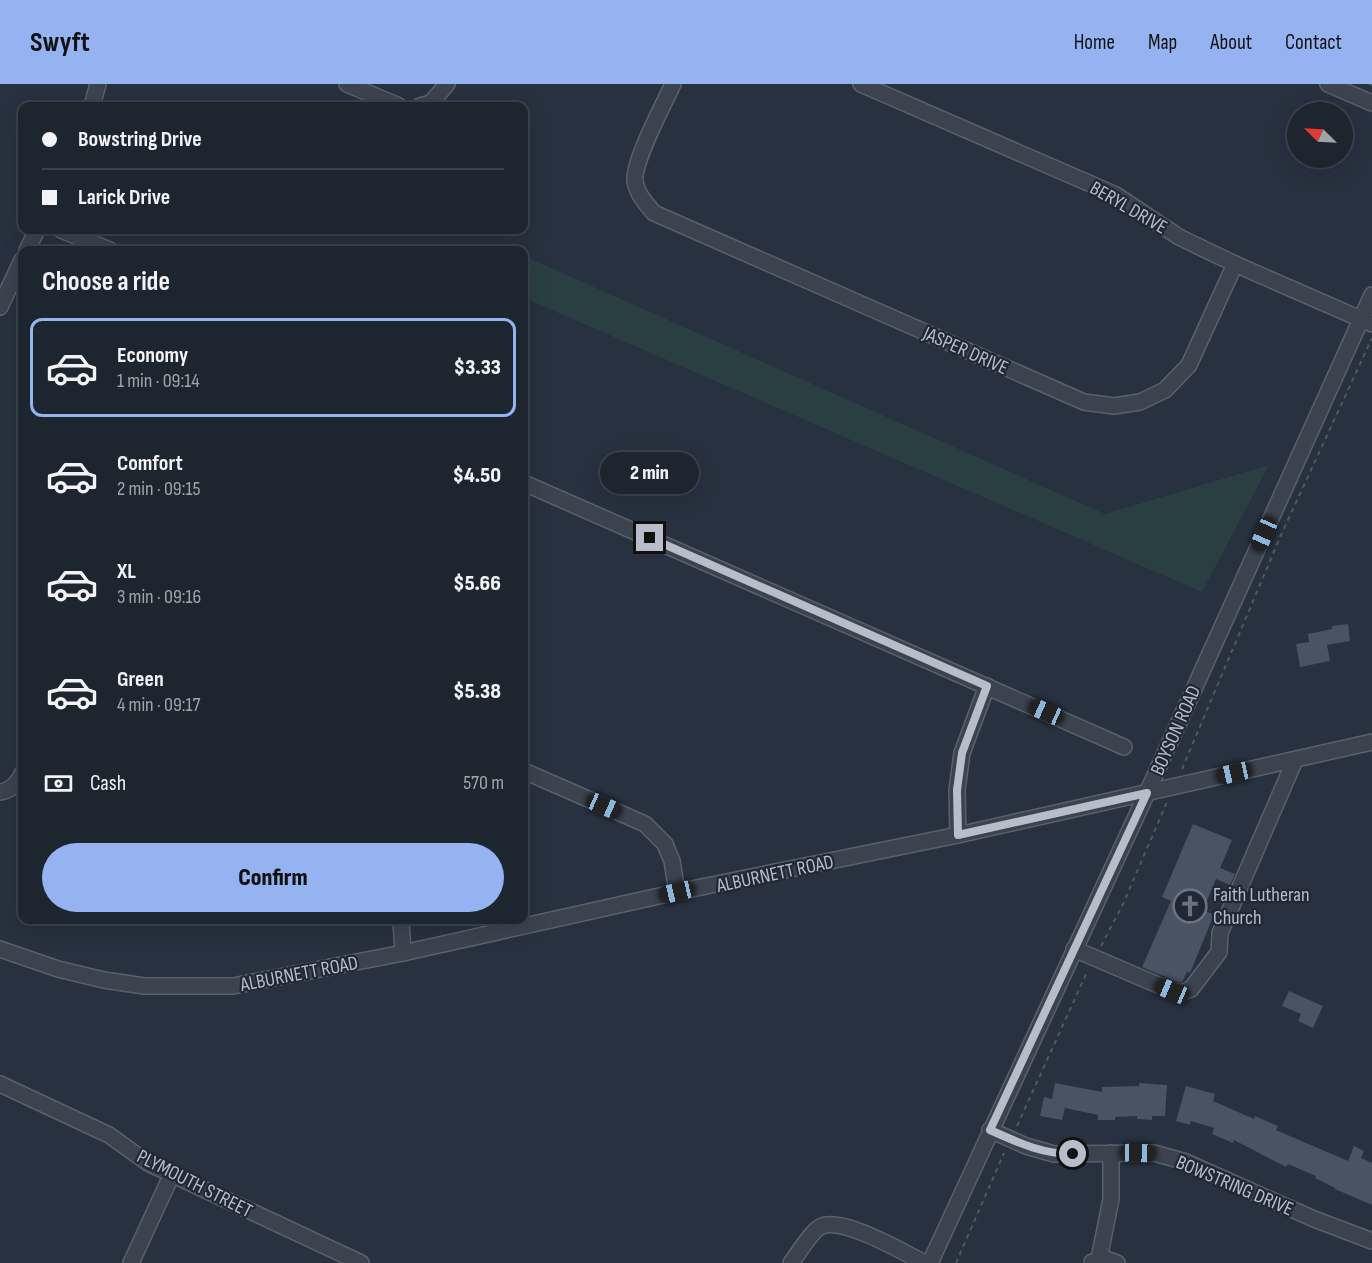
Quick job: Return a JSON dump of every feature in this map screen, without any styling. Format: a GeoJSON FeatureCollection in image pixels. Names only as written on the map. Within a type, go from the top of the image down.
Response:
{"type":"FeatureCollection","features":[{"type":"Feature","properties":{"kind":"street"},"geometry":{"type":"LineString","coordinates":[[93,102],[98,84]]}},
{"type":"Feature","properties":{"kind":"street"},"geometry":{"type":"LineString","coordinates":[[347,84],[385,102]]}},
{"type":"Feature","properties":{"kind":"street"},"geometry":{"type":"LineString","coordinates":[[429,102],[447,84]]}},
{"type":"Feature","properties":{"kind":"street","name":"JASPER DRIVE"},"geometry":{"type":"LineString","coordinates":[[674,84],[639,159],[635,180],[642,199],[654,213],[1084,402],[1114,406],[1140,402],[1165,390],[1189,365],[1235,264]]}},
{"type":"Feature","properties":{"kind":"street","name":"BERYL DRIVE"},"geometry":{"type":"LineString","coordinates":[[861,84],[1116,195],[1179,237],[1235,264],[1367,321]]}},
{"type":"Feature","properties":{"kind":"street"},"geometry":{"type":"LineString","coordinates":[[1328,84],[1372,103]]}},
{"type":"Feature","properties":{"kind":"street"},"geometry":{"type":"LineString","coordinates":[[71,234],[100,246]]}},
{"type":"Feature","properties":{"kind":"street"},"geometry":{"type":"LineString","coordinates":[[0,308],[18,269]]}},
{"type":"Feature","properties":{"kind":"street","name":"BOYSON ROAD"},"geometry":{"type":"LineString","coordinates":[[930,1263],[1367,321],[1372,295]]}},
{"type":"Feature","properties":{"kind":"street"},"geometry":{"type":"LineString","coordinates":[[528,485],[1124,747]]}},
{"type":"Feature","properties":{"kind":"street"},"geometry":{"type":"LineString","coordinates":[[958,835],[957,790],[962,753],[987,686]]}},
{"type":"Feature","properties":{"kind":"street","name":"ALBURNETT ROAD"},"geometry":{"type":"LineString","coordinates":[[0,949],[58,969],[104,980],[144,986],[193,988],[233,986],[403,953],[677,892],[958,835],[1372,742]]}},
{"type":"Feature","properties":{"kind":"street"},"geometry":{"type":"LineString","coordinates":[[1074,949],[1172,991],[1180,993],[1191,989],[1219,952],[1220,933],[1295,760]]}},
{"type":"Feature","properties":{"kind":"street"},"geometry":{"type":"LineString","coordinates":[[528,773],[645,824],[665,844],[672,861],[677,892]]}},
{"type":"Feature","properties":{"kind":"street"},"geometry":{"type":"LineString","coordinates":[[0,792],[6,791],[18,782]]}},
{"type":"Feature","properties":{"kind":"street"},"geometry":{"type":"LineString","coordinates":[[401,924],[403,953]]}},
{"type":"Feature","properties":{"kind":"street","name":"PLYMOUTH STREET"},"geometry":{"type":"LineString","coordinates":[[0,1084],[109,1135],[148,1163],[361,1263]]}},
{"type":"Feature","properties":{"kind":"street","name":"BOWSTRING DRIVE"},"geometry":{"type":"LineString","coordinates":[[990,1130],[1026,1146],[1054,1154],[1154,1153],[1186,1162],[1314,1219],[1372,1241]]}},
{"type":"Feature","properties":{"kind":"street"},"geometry":{"type":"LineString","coordinates":[[1111,1153],[1111,1199],[1095,1261],[1106,1259],[1117,1263]]}},
{"type":"Feature","properties":{"kind":"street"},"geometry":{"type":"LineString","coordinates":[[131,1263],[172,1174]]}},
{"type":"Feature","properties":{"kind":"street"},"geometry":{"type":"LineString","coordinates":[[791,1263],[816,1230],[831,1224],[849,1227],[925,1263]]}},
{"type":"Feature","properties":{"kind":"path"},"geometry":{"type":"LineString","coordinates":[[1189,753],[1281,535],[1372,339]]}},
{"type":"Feature","properties":{"kind":"path"},"geometry":{"type":"LineString","coordinates":[[956,1263],[1007,1147]]}},
{"type":"Feature","properties":{"kind":"green space"},"geometry":{"type":"Polygon","coordinates":[[[528,258],[1105,514],[1269,465],[1202,592],[528,300],[528,258]]]}},
{"type":"Feature","properties":{"kind":"building"},"geometry":{"type":"Polygon","coordinates":[[[1348,624],[1350,641],[1327,645],[1330,661],[1300,667],[1296,644],[1309,642],[1308,634],[1332,629],[1332,626],[1348,624]]]}},
{"type":"Feature","properties":{"kind":"building","name":"Faith Lutheran Church"},"geometry":{"type":"Polygon","coordinates":[[[1193,824],[1232,840],[1220,868],[1235,874],[1230,885],[1216,879],[1203,910],[1214,915],[1190,973],[1187,972],[1182,982],[1179,983],[1142,967],[1171,901],[1162,897],[1193,824]]]}},
{"type":"Feature","properties":{"kind":"building"},"geometry":{"type":"Polygon","coordinates":[[[1289,991],[1323,1006],[1313,1028],[1298,1021],[1301,1014],[1282,1006],[1289,991]]]}},
{"type":"Feature","properties":{"kind":"building"},"geometry":{"type":"Polygon","coordinates":[[[1055,1083],[1102,1092],[1102,1087],[1139,1086],[1139,1083],[1167,1085],[1165,1116],[1152,1116],[1152,1120],[1137,1119],[1137,1116],[1098,1120],[1098,1115],[1065,1108],[1062,1120],[1040,1116],[1044,1097],[1052,1099],[1055,1083]]]}},
{"type":"Feature","properties":{"kind":"building"},"geometry":{"type":"Polygon","coordinates":[[[1186,1086],[1215,1094],[1213,1101],[1254,1119],[1255,1116],[1278,1126],[1276,1130],[1348,1161],[1354,1146],[1364,1151],[1361,1158],[1372,1163],[1372,1205],[1335,1189],[1315,1178],[1316,1176],[1288,1164],[1286,1167],[1234,1140],[1233,1143],[1212,1134],[1214,1128],[1191,1121],[1190,1125],[1176,1121],[1186,1086]]]}},
{"type":"Feature","properties":{"kind":"place","name":"Faith Lutheran Church"},"geometry":{"type":"Point","coordinates":[1190,906]}},
{"type":"Feature","properties":{"kind":"route"},"geometry":{"type":"LineString","coordinates":[[650,538],[987,686],[962,753],[957,790],[958,835],[1147,793],[990,1130],[1026,1146],[1054,1154],[1073,1154]]}}]}
